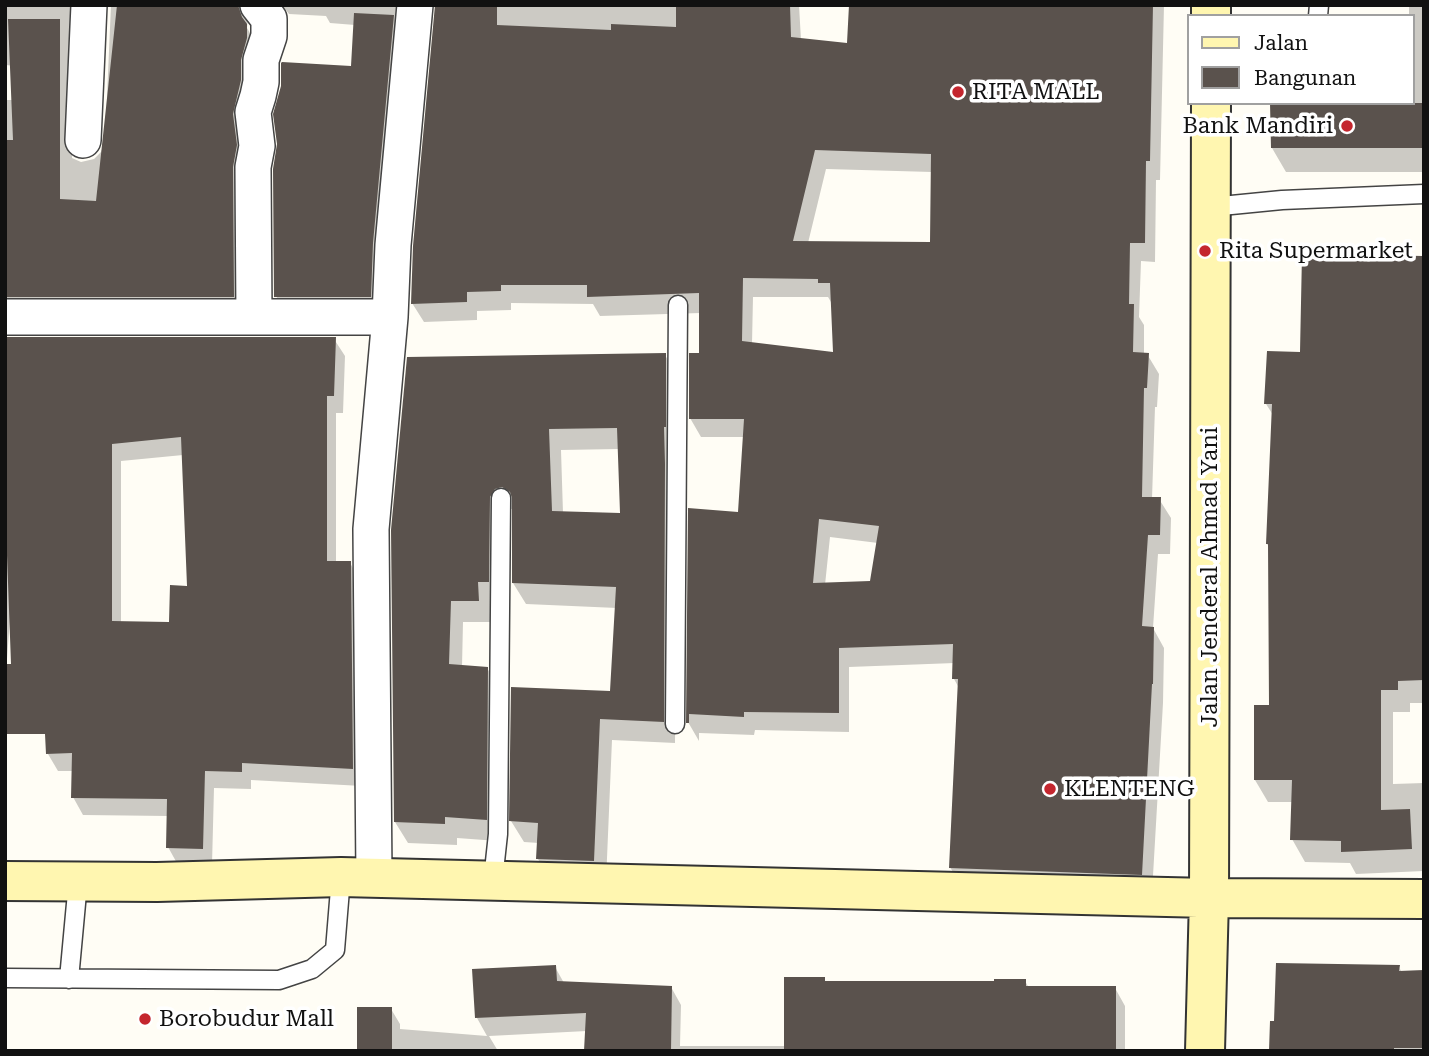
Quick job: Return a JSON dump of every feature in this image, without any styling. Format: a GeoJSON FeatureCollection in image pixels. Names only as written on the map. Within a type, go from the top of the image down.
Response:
{"type":"FeatureCollection","features":[{"type":"Feature","properties":{"kind":"street"},"geometry":{"type":"LineString","coordinates":[[83,139],[89,5]]}},
{"type":"Feature","properties":{"kind":"street"},"geometry":{"type":"LineString","coordinates":[[254,317],[253,167],[257,146],[253,112],[261,82],[261,60],[269,36],[269,19],[258,5]]}},
{"type":"Feature","properties":{"kind":"street"},"geometry":{"type":"LineString","coordinates":[[357,877],[371,529],[415,5]]}},
{"type":"Feature","properties":{"kind":"street","name":"Jalan Jenderal Ahmad Yani"},"geometry":{"type":"LineString","coordinates":[[1205,1051],[1209,898],[1211,105]]}},
{"type":"Feature","properties":{"kind":"street"},"geometry":{"type":"LineString","coordinates":[[5,317],[390,317]]}},
{"type":"Feature","properties":{"kind":"street"},"geometry":{"type":"LineString","coordinates":[[5,881],[157,882],[357,877],[1209,898],[1424,899]]}},
{"type":"Feature","properties":{"kind":"lane"},"geometry":{"type":"LineString","coordinates":[[1211,207],[1282,200],[1424,194]]}},
{"type":"Feature","properties":{"kind":"lane"},"geometry":{"type":"LineString","coordinates":[[675,724],[678,305]]}},
{"type":"Feature","properties":{"kind":"lane"},"geometry":{"type":"LineString","coordinates":[[493,880],[498,834],[501,498]]}},
{"type":"Feature","properties":{"kind":"lane"},"geometry":{"type":"LineString","coordinates":[[5,978],[279,981],[312,969],[335,950],[357,877]]}},
{"type":"Feature","properties":{"kind":"lane"},"geometry":{"type":"LineString","coordinates":[[69,979],[78,881]]}},
{"type":"Feature","properties":{"kind":"building"},"geometry":{"type":"Polygon","coordinates":[[[117,5],[238,5],[247,24],[247,38],[241,60],[241,80],[233,114],[237,145],[233,167],[234,297],[5,297],[5,140],[13,140],[8,19],[60,19],[60,199],[96,201],[117,5]]]}},
{"type":"Feature","properties":{"kind":"building"},"geometry":{"type":"Polygon","coordinates":[[[435,5],[497,5],[497,25],[611,30],[611,24],[676,27],[676,5],[790,5],[791,37],[847,43],[849,5],[1153,5],[1150,161],[1146,161],[1145,243],[1130,243],[1129,304],[1134,304],[1133,352],[1149,353],[1147,388],[1144,388],[1142,497],[1161,497],[1160,535],[1148,535],[1142,626],[1154,627],[1142,875],[949,868],[958,679],[952,679],[953,644],[839,648],[839,713],[744,712],[744,717],[689,714],[689,723],[686,723],[688,508],[738,512],[744,419],[689,419],[689,353],[699,353],[699,293],[587,297],[587,285],[501,285],[501,291],[467,292],[467,302],[411,304],[413,246],[435,5]],[[815,150],[793,241],[930,242],[931,154],[815,150]],[[743,278],[742,341],[833,352],[830,283],[818,283],[818,279],[743,278]],[[819,519],[813,583],[870,581],[879,526],[819,519]]]}},
{"type":"Feature","properties":{"kind":"building"},"geometry":{"type":"Polygon","coordinates":[[[354,13],[394,15],[373,243],[371,297],[274,297],[273,169],[277,144],[273,114],[281,86],[281,63],[351,66],[354,13]]]}},
{"type":"Feature","properties":{"kind":"building","name":"Bank Mandiri"},"geometry":{"type":"Polygon","coordinates":[[[1424,103],[1424,148],[1271,148],[1270,105],[1424,103]]]}},
{"type":"Feature","properties":{"kind":"building"},"geometry":{"type":"Polygon","coordinates":[[[1302,254],[1424,256],[1424,680],[1398,681],[1398,690],[1381,690],[1381,810],[1410,809],[1412,849],[1341,852],[1341,841],[1290,840],[1292,780],[1254,780],[1254,705],[1269,705],[1266,544],[1272,404],[1264,404],[1267,351],[1300,352],[1302,254]]]}},
{"type":"Feature","properties":{"kind":"building"},"geometry":{"type":"Polygon","coordinates":[[[5,337],[336,337],[334,396],[327,396],[327,561],[351,561],[353,769],[242,763],[242,772],[205,771],[203,849],[166,848],[167,799],[71,798],[72,753],[46,754],[45,734],[5,734],[5,664],[11,664],[5,501],[5,337]],[[181,437],[112,444],[112,621],[169,622],[170,585],[187,586],[181,437]]]}},
{"type":"Feature","properties":{"kind":"building"},"geometry":{"type":"Polygon","coordinates":[[[666,353],[664,722],[600,719],[594,861],[536,859],[538,823],[509,821],[511,687],[610,691],[616,587],[512,583],[512,498],[510,492],[502,487],[495,489],[490,497],[489,582],[478,582],[479,601],[451,601],[449,664],[488,667],[487,820],[445,817],[445,824],[394,822],[391,530],[407,357],[666,353]],[[617,428],[549,429],[552,511],[620,513],[617,428]]]}},
{"type":"Feature","properties":{"kind":"building"},"geometry":{"type":"Polygon","coordinates":[[[1276,963],[1400,965],[1399,971],[1424,970],[1424,1048],[1394,1048],[1394,1051],[1269,1051],[1270,1021],[1274,1021],[1276,963]]]}},
{"type":"Feature","properties":{"kind":"building"},"geometry":{"type":"Polygon","coordinates":[[[556,965],[557,981],[672,986],[671,1051],[584,1051],[586,1013],[475,1018],[472,969],[556,965]]]}},
{"type":"Feature","properties":{"kind":"building"},"geometry":{"type":"Polygon","coordinates":[[[784,977],[825,977],[825,981],[1026,979],[1026,986],[1116,986],[1116,1051],[784,1051],[784,977]]]}},
{"type":"Feature","properties":{"kind":"building"},"geometry":{"type":"Polygon","coordinates":[[[357,1007],[392,1007],[392,1051],[357,1051],[357,1007]]]}},
{"type":"Feature","properties":{"kind":"place","name":"RITA MALL"},"geometry":{"type":"Point","coordinates":[958,92]}},
{"type":"Feature","properties":{"kind":"place","name":"Bank Mandiri"},"geometry":{"type":"Point","coordinates":[1347,126]}},
{"type":"Feature","properties":{"kind":"place","name":"Rita Supermarket"},"geometry":{"type":"Point","coordinates":[1205,251]}},
{"type":"Feature","properties":{"kind":"place","name":"KLENTENG"},"geometry":{"type":"Point","coordinates":[1050,789]}},
{"type":"Feature","properties":{"kind":"place","name":"Borobudur Mall"},"geometry":{"type":"Point","coordinates":[145,1019]}}]}
